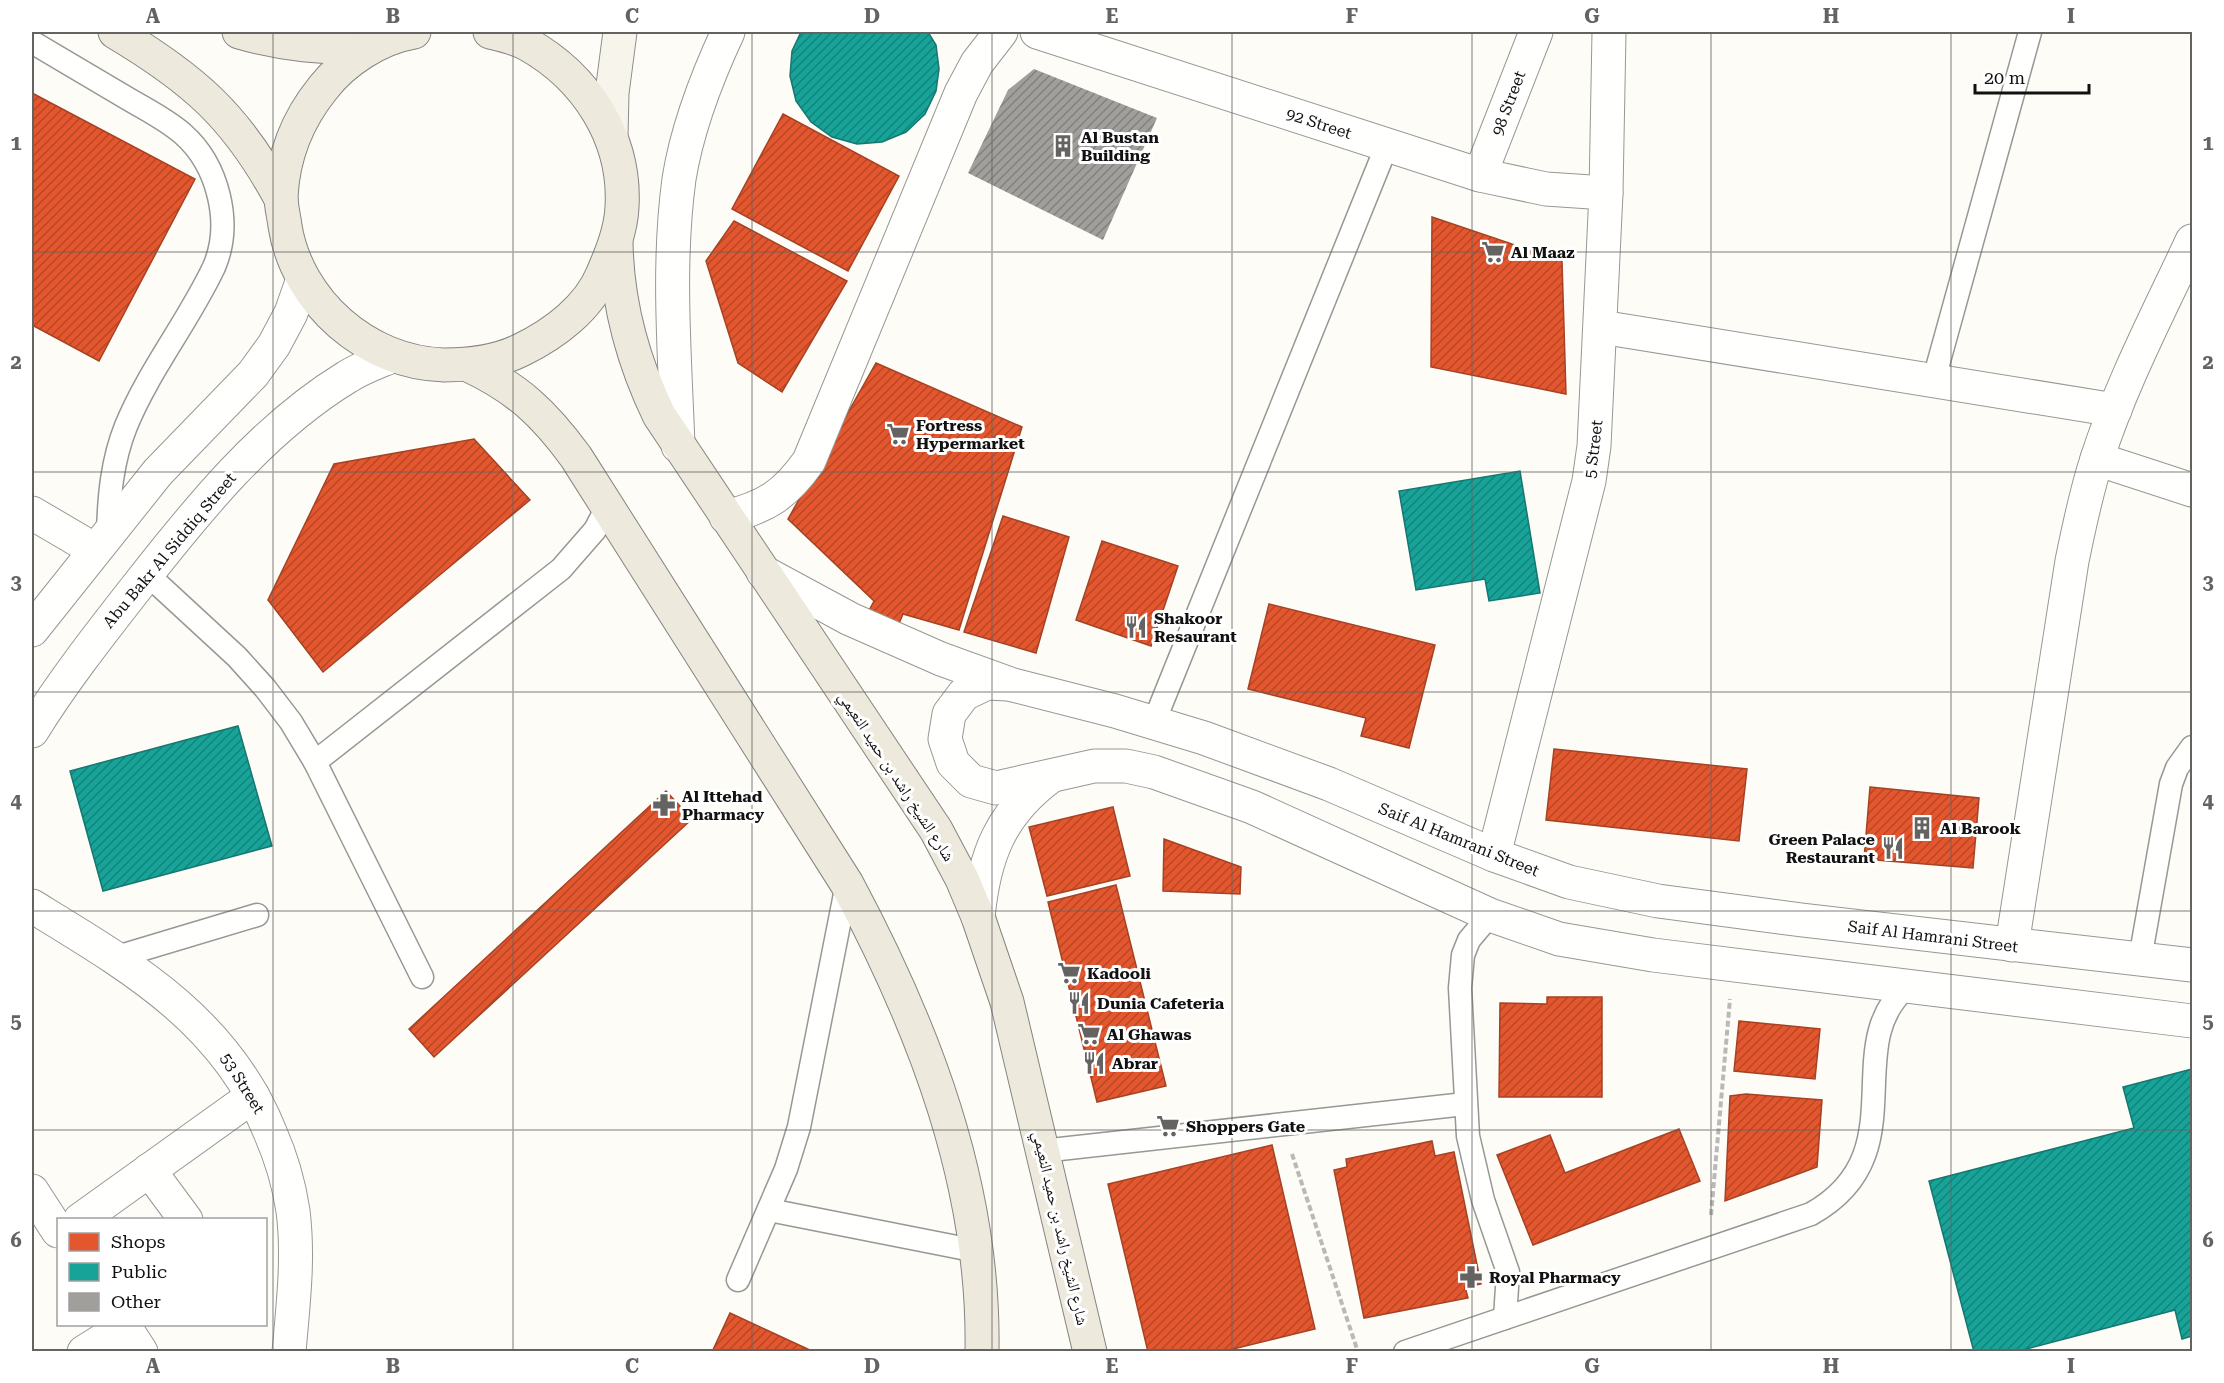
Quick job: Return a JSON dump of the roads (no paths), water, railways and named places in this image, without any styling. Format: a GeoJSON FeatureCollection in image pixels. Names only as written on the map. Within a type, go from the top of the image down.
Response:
{"type":"FeatureCollection","features":[{"type":"Feature","properties":{"kind":"main road"},"geometry":{"type":"LineString","coordinates":[[115,32],[172,67],[216,105],[262,165],[281,199]]}},
{"type":"Feature","properties":{"kind":"main road"},"geometry":{"type":"LineString","coordinates":[[239,32],[274,42],[321,48],[370,47],[414,32]]}},
{"type":"Feature","properties":{"kind":"main road"},"geometry":{"type":"LineString","coordinates":[[370,47],[333,75],[304,111],[287,153],[281,199],[287,240],[303,279],[326,311],[357,337],[392,356],[430,364],[468,365],[508,357],[545,338],[576,312],[601,279],[616,242],[622,207],[621,171],[611,137],[591,99],[562,67],[525,43],[490,32]]}},
{"type":"Feature","properties":{"kind":"main road"},"geometry":{"type":"LineString","coordinates":[[611,137],[612,93],[620,32]]}},
{"type":"Feature","properties":{"kind":"main road","name":"شارع الشيخ راشد بن حميد النعيمي"},"geometry":{"type":"LineString","coordinates":[[616,242],[617,278],[631,348],[655,407],[678,446],[936,830],[962,879],[978,916],[1007,1002],[1090,1352]]}},
{"type":"Feature","properties":{"kind":"main road"},"geometry":{"type":"LineString","coordinates":[[468,365],[500,380],[530,402],[555,428],[608,507],[847,884],[881,947],[911,1014],[936,1083],[957,1153],[977,1251],[976,1344]]}},
{"type":"Feature","properties":{"kind":"street"},"geometry":{"type":"LineString","coordinates":[[678,446],[673,243],[680,178],[696,114],[728,32]]}},
{"type":"Feature","properties":{"kind":"street"},"geometry":{"type":"LineString","coordinates":[[726,517],[751,511],[774,500],[794,482],[809,461],[961,93],[977,63],[1001,32]]}},
{"type":"Feature","properties":{"kind":"street","name":"92 Street"},"geometry":{"type":"LineString","coordinates":[[1037,32],[1480,175],[1546,189],[1606,193]]}},
{"type":"Feature","properties":{"kind":"street","name":"98 Street"},"geometry":{"type":"LineString","coordinates":[[1480,175],[1536,32]]}},
{"type":"Feature","properties":{"kind":"street","name":"5 Street"},"geometry":{"type":"LineString","coordinates":[[1494,855],[1589,481],[1598,410],[1609,32]]}},
{"type":"Feature","properties":{"kind":"street"},"geometry":{"type":"LineString","coordinates":[[2012,945],[2072,561],[2097,459],[2115,410],[2190,251]]}},
{"type":"Feature","properties":{"kind":"street"},"geometry":{"type":"LineString","coordinates":[[32,630],[101,541],[165,465],[253,374],[274,345],[291,313],[303,279]]}},
{"type":"Feature","properties":{"kind":"street"},"geometry":{"type":"LineString","coordinates":[[1601,327],[2115,410]]}},
{"type":"Feature","properties":{"kind":"street","name":"Abu Bakr Al Siddiq Street"},"geometry":{"type":"LineString","coordinates":[[32,731],[94,642],[206,501],[294,416],[349,376],[392,356]]}},
{"type":"Feature","properties":{"kind":"street"},"geometry":{"type":"LineString","coordinates":[[2097,459],[2193,490]]}},
{"type":"Feature","properties":{"kind":"street"},"geometry":{"type":"LineString","coordinates":[[32,513],[101,541]]}},
{"type":"Feature","properties":{"kind":"street","name":"Saif Al Hamrani Street"},"geometry":{"type":"LineString","coordinates":[[763,572],[850,619],[940,659],[1013,685],[1154,722],[1329,784],[1494,855],[1569,882],[1658,901],[2193,965]]}},
{"type":"Feature","properties":{"kind":"street"},"geometry":{"type":"LineString","coordinates":[[1013,685],[987,683],[964,694],[949,714],[945,739],[953,763],[971,781],[996,788],[1094,766],[1126,766],[1154,772],[1252,807],[1314,833],[1490,915],[1551,937],[1597,947],[1733,965],[2193,1021]]}},
{"type":"Feature","properties":{"kind":"street"},"geometry":{"type":"LineString","coordinates":[[978,916],[984,873],[990,851],[1005,822],[1025,795],[1053,775]]}},
{"type":"Feature","properties":{"kind":"street","name":"53 Street"},"geometry":{"type":"LineString","coordinates":[[32,906],[117,957],[200,1023],[234,1064],[253,1096],[281,1158],[293,1210],[296,1262],[287,1352]]}},
{"type":"Feature","properties":{"kind":"street"},"geometry":{"type":"LineString","coordinates":[[83,1218],[253,1096]]}},
{"type":"Feature","properties":{"kind":"street"},"geometry":{"type":"LineString","coordinates":[[149,1170],[185,1218]]}},
{"type":"Feature","properties":{"kind":"street"},"geometry":{"type":"LineString","coordinates":[[32,1191],[57,1229]]}},
{"type":"Feature","properties":{"kind":"street"},"geometry":{"type":"LineString","coordinates":[[267,1325],[287,1352]]}},
{"type":"Feature","properties":{"kind":"street"},"geometry":{"type":"LineString","coordinates":[[84,1352],[129,1334]]}},
{"type":"Feature","properties":{"kind":"lane"},"geometry":{"type":"LineString","coordinates":[[1934,379],[2030,32]]}},
{"type":"Feature","properties":{"kind":"lane"},"geometry":{"type":"LineString","coordinates":[[32,42],[154,114],[183,135],[206,162],[219,195],[222,231],[214,265],[126,426],[115,461],[101,541]]}},
{"type":"Feature","properties":{"kind":"lane"},"geometry":{"type":"LineString","coordinates":[[1154,722],[1387,145]]}},
{"type":"Feature","properties":{"kind":"lane"},"geometry":{"type":"LineString","coordinates":[[315,762],[561,570],[595,530],[608,507]]}},
{"type":"Feature","properties":{"kind":"lane"},"geometry":{"type":"LineString","coordinates":[[147,574],[237,657],[291,722],[315,762],[422,977]]}},
{"type":"Feature","properties":{"kind":"lane"},"geometry":{"type":"LineString","coordinates":[[2140,959],[2170,784],[2176,768],[2193,747]]}},
{"type":"Feature","properties":{"kind":"lane"},"geometry":{"type":"LineString","coordinates":[[738,1280],[769,1210],[799,1127],[847,884]]}},
{"type":"Feature","properties":{"kind":"lane"},"geometry":{"type":"LineString","coordinates":[[117,957],[257,915]]}},
{"type":"Feature","properties":{"kind":"lane"},"geometry":{"type":"LineString","coordinates":[[1490,915],[1469,940],[1460,972],[1465,1104],[1474,1168],[1508,1272],[1505,1318]]}},
{"type":"Feature","properties":{"kind":"lane"},"geometry":{"type":"LineString","coordinates":[[1405,1352],[1811,1214],[1828,1204],[1857,1174],[1865,1156],[1870,1134],[1879,1032],[1889,1007],[1908,986]]}},
{"type":"Feature","properties":{"kind":"lane"},"geometry":{"type":"LineString","coordinates":[[1042,1151],[1465,1104]]}},
{"type":"Feature","properties":{"kind":"lane"},"geometry":{"type":"LineString","coordinates":[[769,1210],[977,1251]]}},
{"type":"Feature","properties":{"kind":"place","name":"Al Bustan Building"},"geometry":{"type":"Point","coordinates":[1063,146]}},
{"type":"Feature","properties":{"kind":"place","name":"Al Maaz"},"geometry":{"type":"Point","coordinates":[1493,252]}},
{"type":"Feature","properties":{"kind":"place","name":"Fortress Hypermarket"},"geometry":{"type":"Point","coordinates":[898,434]}},
{"type":"Feature","properties":{"kind":"place","name":"Shakoor Resaurant"},"geometry":{"type":"Point","coordinates":[1136,627]}},
{"type":"Feature","properties":{"kind":"place","name":"Al Ittehad Pharmacy"},"geometry":{"type":"Point","coordinates":[664,805]}},
{"type":"Feature","properties":{"kind":"place","name":"Al Barook"},"geometry":{"type":"Point","coordinates":[1922,828]}},
{"type":"Feature","properties":{"kind":"place","name":"Green Palace Restaurant"},"geometry":{"type":"Point","coordinates":[1893,848]}},
{"type":"Feature","properties":{"kind":"place","name":"Kadooli"},"geometry":{"type":"Point","coordinates":[1069,973]}},
{"type":"Feature","properties":{"kind":"place","name":"Dunia Cafeteria"},"geometry":{"type":"Point","coordinates":[1079,1003]}},
{"type":"Feature","properties":{"kind":"place","name":"Al Ghawas"},"geometry":{"type":"Point","coordinates":[1089,1034]}},
{"type":"Feature","properties":{"kind":"place","name":"Abrar"},"geometry":{"type":"Point","coordinates":[1094,1063]}},
{"type":"Feature","properties":{"kind":"place","name":"Shoppers Gate"},"geometry":{"type":"Point","coordinates":[1168,1126]}},
{"type":"Feature","properties":{"kind":"place","name":"Royal Pharmacy"},"geometry":{"type":"Point","coordinates":[1471,1277]}}]}
